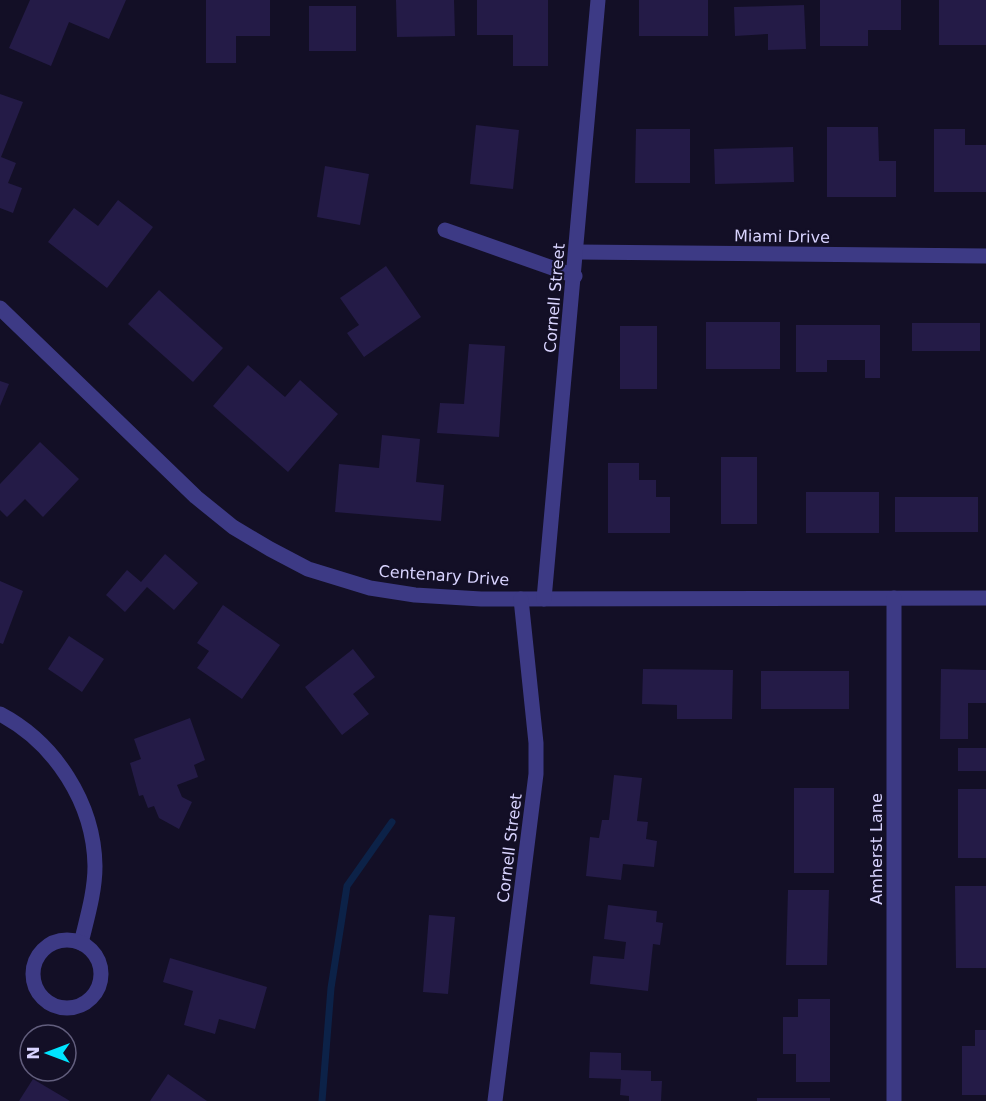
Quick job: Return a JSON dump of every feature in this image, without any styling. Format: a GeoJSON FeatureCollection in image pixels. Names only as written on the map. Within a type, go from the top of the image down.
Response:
{"type":"FeatureCollection","features":[{"type":"Feature","properties":{"kind":"street","name":"Cornell Street"},"geometry":{"type":"LineString","coordinates":[[544,598],[575,276],[598,0]]}},
{"type":"Feature","properties":{"kind":"street"},"geometry":{"type":"LineString","coordinates":[[445,230],[575,276]]}},
{"type":"Feature","properties":{"kind":"street","name":"Miami Drive"},"geometry":{"type":"LineString","coordinates":[[577,252],[986,256]]}},
{"type":"Feature","properties":{"kind":"street","name":"Centenary Drive"},"geometry":{"type":"LineString","coordinates":[[0,308],[196,496],[233,527],[308,569],[370,588],[440,597],[521,599],[986,598]]}},
{"type":"Feature","properties":{"kind":"street","name":"Amherst Lane"},"geometry":{"type":"LineString","coordinates":[[894,598],[894,1101]]}},
{"type":"Feature","properties":{"kind":"street","name":"Cornell Street"},"geometry":{"type":"LineString","coordinates":[[495,1101],[536,774],[536,743],[521,599]]}},
{"type":"Feature","properties":{"kind":"street"},"geometry":{"type":"LineString","coordinates":[[0,714],[29,732],[47,749],[73,787],[87,819],[94,852],[95,874],[81,942]]}},
{"type":"Feature","properties":{"kind":"street"},"geometry":{"type":"LineString","coordinates":[[58,941],[81,942],[90,948],[101,967],[98,988],[92,998],[73,1008],[51,1005],[35,988],[34,964],[48,946],[58,941]]}},
{"type":"Feature","properties":{"kind":"building"},"geometry":{"type":"Polygon","coordinates":[[[30,0],[126,0],[109,39],[69,22],[51,66],[9,48],[30,0]]]}},
{"type":"Feature","properties":{"kind":"building"},"geometry":{"type":"Polygon","coordinates":[[[206,0],[270,0],[270,36],[236,36],[236,63],[206,63],[206,0]]]}},
{"type":"Feature","properties":{"kind":"building"},"geometry":{"type":"Polygon","coordinates":[[[396,0],[454,0],[455,36],[397,37],[396,0]]]}},
{"type":"Feature","properties":{"kind":"building"},"geometry":{"type":"Polygon","coordinates":[[[477,0],[548,0],[548,66],[513,66],[513,35],[477,35],[477,0]]]}},
{"type":"Feature","properties":{"kind":"building"},"geometry":{"type":"Polygon","coordinates":[[[639,0],[708,0],[708,36],[639,36],[639,0]]]}},
{"type":"Feature","properties":{"kind":"building"},"geometry":{"type":"Polygon","coordinates":[[[820,0],[901,0],[901,30],[868,30],[868,46],[820,46],[820,0]]]}},
{"type":"Feature","properties":{"kind":"building"},"geometry":{"type":"Polygon","coordinates":[[[939,0],[986,0],[986,45],[939,45],[939,0]]]}},
{"type":"Feature","properties":{"kind":"building"},"geometry":{"type":"Polygon","coordinates":[[[804,5],[806,49],[768,50],[768,34],[735,36],[734,7],[804,5]]]}},
{"type":"Feature","properties":{"kind":"building"},"geometry":{"type":"Polygon","coordinates":[[[309,6],[356,6],[356,51],[309,51],[309,6]]]}},
{"type":"Feature","properties":{"kind":"building"},"geometry":{"type":"Polygon","coordinates":[[[0,94],[23,102],[1,157],[16,163],[8,183],[22,188],[13,213],[0,208],[0,94]]]}},
{"type":"Feature","properties":{"kind":"building"},"geometry":{"type":"Polygon","coordinates":[[[476,125],[519,130],[513,189],[470,184],[476,125]]]}},
{"type":"Feature","properties":{"kind":"building"},"geometry":{"type":"Polygon","coordinates":[[[827,127],[878,127],[879,161],[896,161],[896,197],[827,197],[827,127]]]}},
{"type":"Feature","properties":{"kind":"building"},"geometry":{"type":"Polygon","coordinates":[[[636,129],[690,129],[690,183],[635,183],[636,129]]]}},
{"type":"Feature","properties":{"kind":"building"},"geometry":{"type":"Polygon","coordinates":[[[934,129],[965,129],[965,145],[986,145],[986,192],[934,192],[934,129]]]}},
{"type":"Feature","properties":{"kind":"building"},"geometry":{"type":"Polygon","coordinates":[[[793,147],[794,182],[715,184],[714,149],[793,147]]]}},
{"type":"Feature","properties":{"kind":"building"},"geometry":{"type":"Polygon","coordinates":[[[325,166],[369,174],[360,225],[317,217],[325,166]]]}},
{"type":"Feature","properties":{"kind":"building"},"geometry":{"type":"Polygon","coordinates":[[[118,200],[153,227],[107,288],[48,242],[74,208],[98,226],[118,200]]]}},
{"type":"Feature","properties":{"kind":"building"},"geometry":{"type":"Polygon","coordinates":[[[386,266],[421,317],[364,357],[347,333],[359,325],[340,298],[386,266]]]}},
{"type":"Feature","properties":{"kind":"building"},"geometry":{"type":"Polygon","coordinates":[[[159,290],[223,348],[193,382],[128,324],[159,290]]]}},
{"type":"Feature","properties":{"kind":"building"},"geometry":{"type":"Polygon","coordinates":[[[706,322],[780,322],[780,369],[706,369],[706,322]]]}},
{"type":"Feature","properties":{"kind":"building"},"geometry":{"type":"Polygon","coordinates":[[[912,323],[980,323],[980,351],[912,351],[912,323]]]}},
{"type":"Feature","properties":{"kind":"building"},"geometry":{"type":"Polygon","coordinates":[[[796,325],[880,325],[880,378],[865,378],[865,360],[827,360],[827,372],[796,372],[796,325]]]}},
{"type":"Feature","properties":{"kind":"building"},"geometry":{"type":"Polygon","coordinates":[[[620,326],[657,326],[657,389],[620,389],[620,326]]]}},
{"type":"Feature","properties":{"kind":"building"},"geometry":{"type":"Polygon","coordinates":[[[469,344],[505,346],[499,437],[437,433],[440,403],[464,404],[469,344]]]}},
{"type":"Feature","properties":{"kind":"building"},"geometry":{"type":"Polygon","coordinates":[[[248,365],[285,397],[300,380],[338,414],[288,472],[213,406],[248,365]]]}},
{"type":"Feature","properties":{"kind":"building"},"geometry":{"type":"Polygon","coordinates":[[[0,381],[9,384],[0,406],[0,381]]]}},
{"type":"Feature","properties":{"kind":"building"},"geometry":{"type":"Polygon","coordinates":[[[382,435],[420,439],[416,482],[444,485],[441,521],[335,512],[339,464],[379,468],[382,435]]]}},
{"type":"Feature","properties":{"kind":"building"},"geometry":{"type":"Polygon","coordinates":[[[40,442],[79,479],[43,517],[25,499],[7,517],[0,510],[0,484],[40,442]]]}},
{"type":"Feature","properties":{"kind":"building"},"geometry":{"type":"Polygon","coordinates":[[[721,457],[757,457],[757,524],[721,524],[721,457]]]}},
{"type":"Feature","properties":{"kind":"building"},"geometry":{"type":"Polygon","coordinates":[[[608,463],[639,463],[639,480],[656,480],[656,497],[670,497],[670,533],[608,533],[608,463]]]}},
{"type":"Feature","properties":{"kind":"building"},"geometry":{"type":"Polygon","coordinates":[[[806,492],[879,492],[879,533],[806,533],[806,492]]]}},
{"type":"Feature","properties":{"kind":"building"},"geometry":{"type":"Polygon","coordinates":[[[895,497],[978,497],[978,532],[895,532],[895,497]]]}},
{"type":"Feature","properties":{"kind":"building"},"geometry":{"type":"Polygon","coordinates":[[[165,554],[198,583],[174,610],[147,587],[125,612],[106,595],[127,570],[141,582],[165,554]]]}},
{"type":"Feature","properties":{"kind":"building"},"geometry":{"type":"Polygon","coordinates":[[[0,581],[23,591],[3,644],[0,643],[0,581]]]}},
{"type":"Feature","properties":{"kind":"building"},"geometry":{"type":"Polygon","coordinates":[[[223,605],[280,645],[242,699],[197,668],[209,651],[197,643],[223,605]]]}},
{"type":"Feature","properties":{"kind":"building"},"geometry":{"type":"Polygon","coordinates":[[[69,636],[104,659],[82,692],[48,669],[69,636]]]}},
{"type":"Feature","properties":{"kind":"building"},"geometry":{"type":"Polygon","coordinates":[[[353,649],[375,677],[353,694],[369,714],[342,735],[305,687],[353,649]]]}},
{"type":"Feature","properties":{"kind":"building"},"geometry":{"type":"Polygon","coordinates":[[[643,669],[733,670],[732,719],[677,719],[677,705],[642,704],[643,669]]]}},
{"type":"Feature","properties":{"kind":"building"},"geometry":{"type":"Polygon","coordinates":[[[941,669],[986,670],[986,703],[968,703],[968,739],[940,739],[941,669]]]}},
{"type":"Feature","properties":{"kind":"building"},"geometry":{"type":"Polygon","coordinates":[[[761,671],[849,671],[849,709],[761,709],[761,671]]]}},
{"type":"Feature","properties":{"kind":"building"},"geometry":{"type":"Polygon","coordinates":[[[190,718],[205,760],[194,765],[198,777],[177,785],[182,797],[192,802],[179,829],[159,818],[154,806],[148,808],[143,795],[139,796],[130,763],[141,759],[134,739],[190,718]]]}},
{"type":"Feature","properties":{"kind":"building"},"geometry":{"type":"Polygon","coordinates":[[[958,748],[986,748],[986,771],[958,771],[958,748]]]}},
{"type":"Feature","properties":{"kind":"building"},"geometry":{"type":"Polygon","coordinates":[[[614,775],[642,778],[637,821],[648,822],[646,839],[657,841],[654,867],[623,864],[621,880],[586,876],[590,837],[599,838],[602,820],[609,820],[614,775]]]}},
{"type":"Feature","properties":{"kind":"building"},"geometry":{"type":"Polygon","coordinates":[[[794,788],[834,788],[834,873],[794,873],[794,788]]]}},
{"type":"Feature","properties":{"kind":"building"},"geometry":{"type":"Polygon","coordinates":[[[958,789],[986,789],[986,858],[958,858],[958,789]]]}},
{"type":"Feature","properties":{"kind":"building"},"geometry":{"type":"Polygon","coordinates":[[[955,886],[986,886],[986,968],[956,968],[955,886]]]}},
{"type":"Feature","properties":{"kind":"building"},"geometry":{"type":"Polygon","coordinates":[[[788,890],[829,890],[827,965],[786,965],[788,890]]]}},
{"type":"Feature","properties":{"kind":"building"},"geometry":{"type":"Polygon","coordinates":[[[608,905],[657,911],[656,922],[663,923],[660,945],[653,944],[648,991],[590,984],[593,956],[624,959],[626,942],[604,939],[608,905]]]}},
{"type":"Feature","properties":{"kind":"building"},"geometry":{"type":"Polygon","coordinates":[[[429,915],[455,917],[448,994],[423,992],[429,915]]]}},
{"type":"Feature","properties":{"kind":"building"},"geometry":{"type":"Polygon","coordinates":[[[170,958],[267,987],[255,1029],[219,1019],[215,1034],[184,1025],[193,991],[163,982],[170,958]]]}},
{"type":"Feature","properties":{"kind":"building"},"geometry":{"type":"Polygon","coordinates":[[[798,999],[830,999],[830,1082],[796,1082],[796,1054],[783,1054],[783,1017],[798,1017],[798,999]]]}},
{"type":"Feature","properties":{"kind":"building"},"geometry":{"type":"Polygon","coordinates":[[[975,1030],[986,1030],[986,1095],[962,1095],[962,1046],[975,1046],[975,1030]]]}},
{"type":"Feature","properties":{"kind":"building"},"geometry":{"type":"Polygon","coordinates":[[[590,1052],[621,1053],[621,1070],[651,1071],[651,1081],[662,1081],[661,1101],[629,1101],[629,1096],[620,1095],[621,1079],[589,1078],[590,1052]]]}},
{"type":"Feature","properties":{"kind":"building"},"geometry":{"type":"Polygon","coordinates":[[[168,1074],[207,1101],[150,1101],[168,1074]]]}},
{"type":"Feature","properties":{"kind":"building"},"geometry":{"type":"Polygon","coordinates":[[[30,1083],[40,1083],[70,1101],[19,1101],[30,1083]]]}},
{"type":"Feature","properties":{"kind":"building"},"geometry":{"type":"Polygon","coordinates":[[[757,1098],[830,1098],[830,1101],[757,1101],[757,1098]]]}},
{"type":"Feature","properties":{"kind":"waterway"},"geometry":{"type":"LineString","coordinates":[[322,1101],[331,988],[347,886],[392,822]]}}]}
